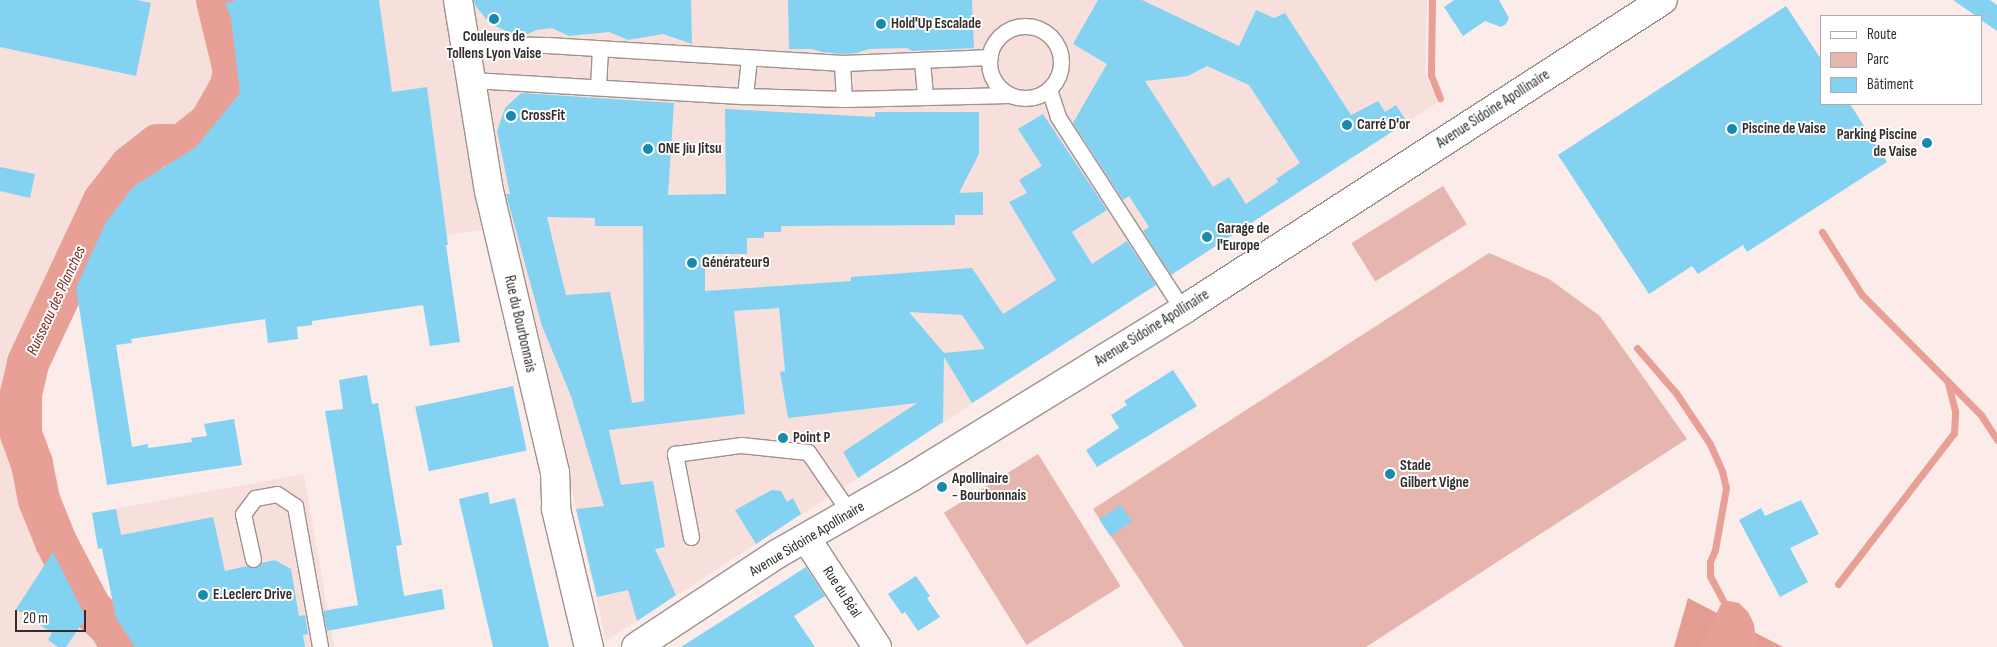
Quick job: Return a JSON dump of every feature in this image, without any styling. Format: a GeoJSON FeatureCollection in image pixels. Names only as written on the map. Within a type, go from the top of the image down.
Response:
{"type":"FeatureCollection","features":[{"type":"Feature","properties":{"kind":"main road","name":"Rue du Bourbonnais"},"geometry":{"type":"LineString","coordinates":[[458,0],[489,190],[555,472],[556,509],[589,647]]}},
{"type":"Feature","properties":{"kind":"main road","name":"Avenue Sidoine Apollinaire"},"geometry":{"type":"LineString","coordinates":[[636,647],[806,538],[1183,310],[1663,0]]}},
{"type":"Feature","properties":{"kind":"main road","name":"Rue du Béal"},"geometry":{"type":"LineString","coordinates":[[806,538],[877,647]]}},
{"type":"Feature","properties":{"kind":"lane"},"geometry":{"type":"LineString","coordinates":[[472,80],[746,96],[844,99],[1010,95],[1030,98],[1049,90],[1056,81],[1061,58],[1055,42],[1043,30],[1032,26],[1020,26],[1000,36],[993,46],[990,68],[994,79],[1010,95]]}},
{"type":"Feature","properties":{"kind":"lane"},"geometry":{"type":"LineString","coordinates":[[465,44],[842,62],[922,61],[990,57]]}},
{"type":"Feature","properties":{"kind":"lane"},"geometry":{"type":"LineString","coordinates":[[598,87],[600,49]]}},
{"type":"Feature","properties":{"kind":"lane"},"geometry":{"type":"LineString","coordinates":[[746,96],[749,58]]}},
{"type":"Feature","properties":{"kind":"lane"},"geometry":{"type":"LineString","coordinates":[[922,61],[925,96]]}},
{"type":"Feature","properties":{"kind":"lane"},"geometry":{"type":"LineString","coordinates":[[842,62],[844,99]]}},
{"type":"Feature","properties":{"kind":"lane"},"geometry":{"type":"LineString","coordinates":[[1049,90],[1058,117],[1183,310]]}},
{"type":"Feature","properties":{"kind":"lane"},"geometry":{"type":"LineString","coordinates":[[691,536],[676,454],[741,445],[808,452],[850,513]]}},
{"type":"Feature","properties":{"kind":"lane"},"geometry":{"type":"LineString","coordinates":[[252,559],[243,514],[255,498],[277,494],[295,506],[320,647]]}},
{"type":"Feature","properties":{"kind":"shaded area"},"geometry":{"type":"Polygon","coordinates":[[[0,0],[203,0],[216,55],[217,84],[208,107],[182,125],[132,150],[87,210],[16,375],[16,474],[100,647],[0,647],[0,0]]]}},
{"type":"Feature","properties":{"kind":"shaded area"},"geometry":{"type":"Polygon","coordinates":[[[233,0],[1427,0],[1425,72],[1437,103],[606,641],[512,226],[77,288],[106,222],[134,186],[196,146],[240,93],[231,18],[225,3],[233,2],[233,0]]]}},
{"type":"Feature","properties":{"kind":"shaded area","name":"E.Leclerc Drive"},"geometry":{"type":"Polygon","coordinates":[[[304,474],[334,647],[135,647],[116,618],[102,549],[99,549],[92,513],[304,474]]]}},
{"type":"Feature","properties":{"kind":"shaded area"},"geometry":{"type":"Polygon","coordinates":[[[1688,598],[1783,647],[1674,647],[1688,598]]]}},
{"type":"Feature","properties":{"kind":"shaded area"},"geometry":{"type":"Polygon","coordinates":[[[1723,600],[1739,603],[1748,612],[1754,624],[1757,647],[1700,647],[1723,600]]]}},
{"type":"Feature","properties":{"kind":"green space"},"geometry":{"type":"Polygon","coordinates":[[[1443,186],[1467,224],[1375,281],[1351,243],[1443,186]]]}},
{"type":"Feature","properties":{"kind":"green space","name":"Stade Gilbert Vigne"},"geometry":{"type":"Polygon","coordinates":[[[1489,253],[1549,279],[1600,316],[1687,439],[1366,647],[1184,647],[1093,509],[1489,253]]]}},
{"type":"Feature","properties":{"kind":"green space"},"geometry":{"type":"Polygon","coordinates":[[[1038,454],[1121,586],[1027,645],[944,513],[1038,454]]]}},
{"type":"Feature","properties":{"kind":"building"},"geometry":{"type":"Polygon","coordinates":[[[0,0],[137,0],[151,3],[136,76],[0,47],[0,0]]]}},
{"type":"Feature","properties":{"kind":"building"},"geometry":{"type":"Polygon","coordinates":[[[233,0],[379,0],[392,92],[427,87],[460,342],[430,346],[423,305],[312,321],[312,325],[297,327],[298,339],[268,343],[265,319],[131,339],[132,343],[116,345],[132,447],[148,444],[148,448],[192,442],[191,438],[207,436],[204,424],[234,419],[242,465],[107,485],[76,288],[106,222],[134,186],[196,147],[240,93],[231,18],[225,3],[234,2],[233,0]]]}},
{"type":"Feature","properties":{"kind":"building"},"geometry":{"type":"Polygon","coordinates":[[[474,0],[691,0],[692,44],[663,34],[628,40],[609,32],[569,36],[552,28],[536,30],[528,34],[511,33],[495,26],[486,19],[475,5],[474,0]]]}},
{"type":"Feature","properties":{"kind":"building","name":"Hold'Up Escalade"},"geometry":{"type":"Polygon","coordinates":[[[788,0],[972,0],[974,48],[912,51],[907,48],[869,49],[857,53],[842,54],[812,49],[789,49],[788,0]]]}},
{"type":"Feature","properties":{"kind":"building"},"geometry":{"type":"Polygon","coordinates":[[[1098,0],[1142,0],[1239,46],[1256,10],[1274,18],[1285,13],[1351,115],[1378,101],[1385,112],[1396,105],[1407,122],[1171,275],[1143,231],[1149,227],[1129,196],[1123,200],[1073,123],[1107,64],[1073,44],[1098,0]],[[1207,66],[1188,76],[1145,81],[1213,187],[1229,177],[1246,204],[1278,182],[1276,179],[1300,163],[1249,85],[1207,66]]]}},
{"type":"Feature","properties":{"kind":"building"},"geometry":{"type":"Polygon","coordinates":[[[1454,0],[1499,0],[1509,18],[1506,24],[1501,27],[1485,21],[1463,36],[1444,7],[1454,0]]]}},
{"type":"Feature","properties":{"kind":"building"},"geometry":{"type":"Polygon","coordinates":[[[1953,0],[1990,0],[1997,5],[1997,31],[1982,21],[1982,15],[1975,15],[1953,0]]]}},
{"type":"Feature","properties":{"kind":"building","name":"Piscine de Vaise"},"geometry":{"type":"Polygon","coordinates":[[[1786,6],[1820,57],[1820,105],[1851,105],[1887,162],[1747,252],[1743,245],[1698,274],[1692,266],[1649,294],[1558,155],[1786,6]]]}},
{"type":"Feature","properties":{"kind":"building"},"geometry":{"type":"Polygon","coordinates":[[[521,93],[674,103],[668,195],[726,194],[725,109],[875,117],[875,112],[979,112],[979,154],[959,193],[983,192],[983,215],[955,215],[955,225],[781,226],[781,232],[764,232],[764,238],[747,238],[747,254],[705,254],[705,291],[851,281],[851,277],[972,268],[1003,314],[1056,280],[1009,202],[1027,193],[1019,180],[1042,166],[1018,129],[1043,114],[1107,210],[1072,232],[1092,264],[1127,241],[1156,285],[972,403],[944,357],[943,422],[858,478],[843,452],[917,403],[788,418],[780,372],[785,371],[779,308],[734,311],[745,414],[609,430],[621,485],[653,481],[665,547],[655,549],[676,595],[637,621],[628,590],[597,597],[576,509],[604,506],[571,396],[542,326],[506,194],[510,194],[497,131],[505,108],[521,93]],[[547,217],[566,295],[610,292],[632,403],[644,401],[643,226],[595,226],[595,218],[547,217]],[[909,312],[944,353],[985,349],[962,315],[909,312]]]}},
{"type":"Feature","properties":{"kind":"building"},"geometry":{"type":"Polygon","coordinates":[[[0,167],[35,174],[30,198],[0,191],[0,167]]]}},
{"type":"Feature","properties":{"kind":"building"},"geometry":{"type":"Polygon","coordinates":[[[1173,370],[1197,406],[1097,467],[1086,450],[1119,428],[1111,415],[1127,405],[1124,401],[1173,370]]]}},
{"type":"Feature","properties":{"kind":"building"},"geometry":{"type":"Polygon","coordinates":[[[367,375],[372,404],[378,403],[402,545],[396,546],[404,596],[442,589],[445,609],[327,631],[323,611],[358,605],[325,411],[343,409],[339,380],[367,375]]]}},
{"type":"Feature","properties":{"kind":"building"},"geometry":{"type":"Polygon","coordinates":[[[513,386],[527,451],[429,471],[415,407],[513,386]]]}},
{"type":"Feature","properties":{"kind":"building"},"geometry":{"type":"Polygon","coordinates":[[[772,490],[781,491],[787,502],[793,498],[801,514],[756,544],[735,510],[772,490]]]}},
{"type":"Feature","properties":{"kind":"building"},"geometry":{"type":"Polygon","coordinates":[[[488,492],[490,504],[515,498],[549,647],[493,647],[459,499],[488,492]]]}},
{"type":"Feature","properties":{"kind":"building"},"geometry":{"type":"Polygon","coordinates":[[[1801,500],[1819,534],[1790,548],[1808,582],[1780,597],[1739,520],[1761,508],[1765,516],[1801,500]]]}},
{"type":"Feature","properties":{"kind":"building"},"geometry":{"type":"Polygon","coordinates":[[[1121,505],[1132,522],[1110,536],[1099,519],[1121,505]]]}},
{"type":"Feature","properties":{"kind":"building","name":"E.Leclerc Drive"},"geometry":{"type":"Polygon","coordinates":[[[116,509],[121,535],[213,517],[225,571],[247,566],[255,568],[261,563],[275,560],[291,569],[299,616],[305,615],[308,634],[303,635],[305,647],[135,647],[116,618],[102,548],[98,549],[92,513],[116,509]]]}},
{"type":"Feature","properties":{"kind":"building"},"geometry":{"type":"Polygon","coordinates":[[[53,552],[86,618],[66,647],[58,647],[48,640],[52,633],[16,609],[53,552]]]}},
{"type":"Feature","properties":{"kind":"building"},"geometry":{"type":"Polygon","coordinates":[[[806,567],[825,596],[794,616],[815,647],[681,647],[806,567]]]}},
{"type":"Feature","properties":{"kind":"building"},"geometry":{"type":"Polygon","coordinates":[[[916,576],[930,596],[927,598],[940,617],[918,631],[905,612],[902,614],[888,594],[916,576]]]}},
{"type":"Feature","properties":{"kind":"waterway","name":"Ruisseau des Planches"},"geometry":{"type":"LineString","coordinates":[[121,647],[111,628],[91,609],[56,542],[39,500],[32,464],[21,434],[21,394],[28,363],[104,201],[131,166],[158,145],[182,145],[210,123],[231,86],[234,71],[217,0]]}},
{"type":"Feature","properties":{"kind":"waterway"},"geometry":{"type":"LineString","coordinates":[[1432,0],[1431,75],[1440,98]]}},
{"type":"Feature","properties":{"kind":"waterway"},"geometry":{"type":"LineString","coordinates":[[1822,232],[1862,295],[1981,415],[1997,440]]}},
{"type":"Feature","properties":{"kind":"waterway"},"geometry":{"type":"LineString","coordinates":[[1637,348],[1676,393],[1710,444],[1722,471],[1726,488],[1715,550],[1710,562],[1710,576],[1723,600]]}},
{"type":"Feature","properties":{"kind":"waterway"},"geometry":{"type":"LineString","coordinates":[[1838,584],[1954,433],[1955,411],[1948,382]]}},
{"type":"Feature","properties":{"kind":"place","name":"Couleurs de Tollens Lyon Vaise"},"geometry":{"type":"Point","coordinates":[494,19]}},
{"type":"Feature","properties":{"kind":"place","name":"Hold'Up Escalade"},"geometry":{"type":"Point","coordinates":[881,24]}},
{"type":"Feature","properties":{"kind":"place","name":"CrossFit"},"geometry":{"type":"Point","coordinates":[511,116]}},
{"type":"Feature","properties":{"kind":"place","name":"Carré D'or"},"geometry":{"type":"Point","coordinates":[1347,125]}},
{"type":"Feature","properties":{"kind":"place","name":"Piscine de Vaise"},"geometry":{"type":"Point","coordinates":[1732,129]}},
{"type":"Feature","properties":{"kind":"place","name":"Parking Piscine de Vaise"},"geometry":{"type":"Point","coordinates":[1927,143]}},
{"type":"Feature","properties":{"kind":"place","name":"ONE Jiu Jitsu"},"geometry":{"type":"Point","coordinates":[648,149]}},
{"type":"Feature","properties":{"kind":"place","name":"Garage de l'Europe"},"geometry":{"type":"Point","coordinates":[1207,237]}},
{"type":"Feature","properties":{"kind":"place","name":"Générateur9"},"geometry":{"type":"Point","coordinates":[692,263]}},
{"type":"Feature","properties":{"kind":"place","name":"Point P"},"geometry":{"type":"Point","coordinates":[783,438]}},
{"type":"Feature","properties":{"kind":"place","name":"Stade Gilbert Vigne"},"geometry":{"type":"Point","coordinates":[1390,474]}},
{"type":"Feature","properties":{"kind":"place","name":"Apollinaire - Bourbonnais"},"geometry":{"type":"Point","coordinates":[942,487]}},
{"type":"Feature","properties":{"kind":"place","name":"E.Leclerc Drive"},"geometry":{"type":"Point","coordinates":[203,595]}}]}
